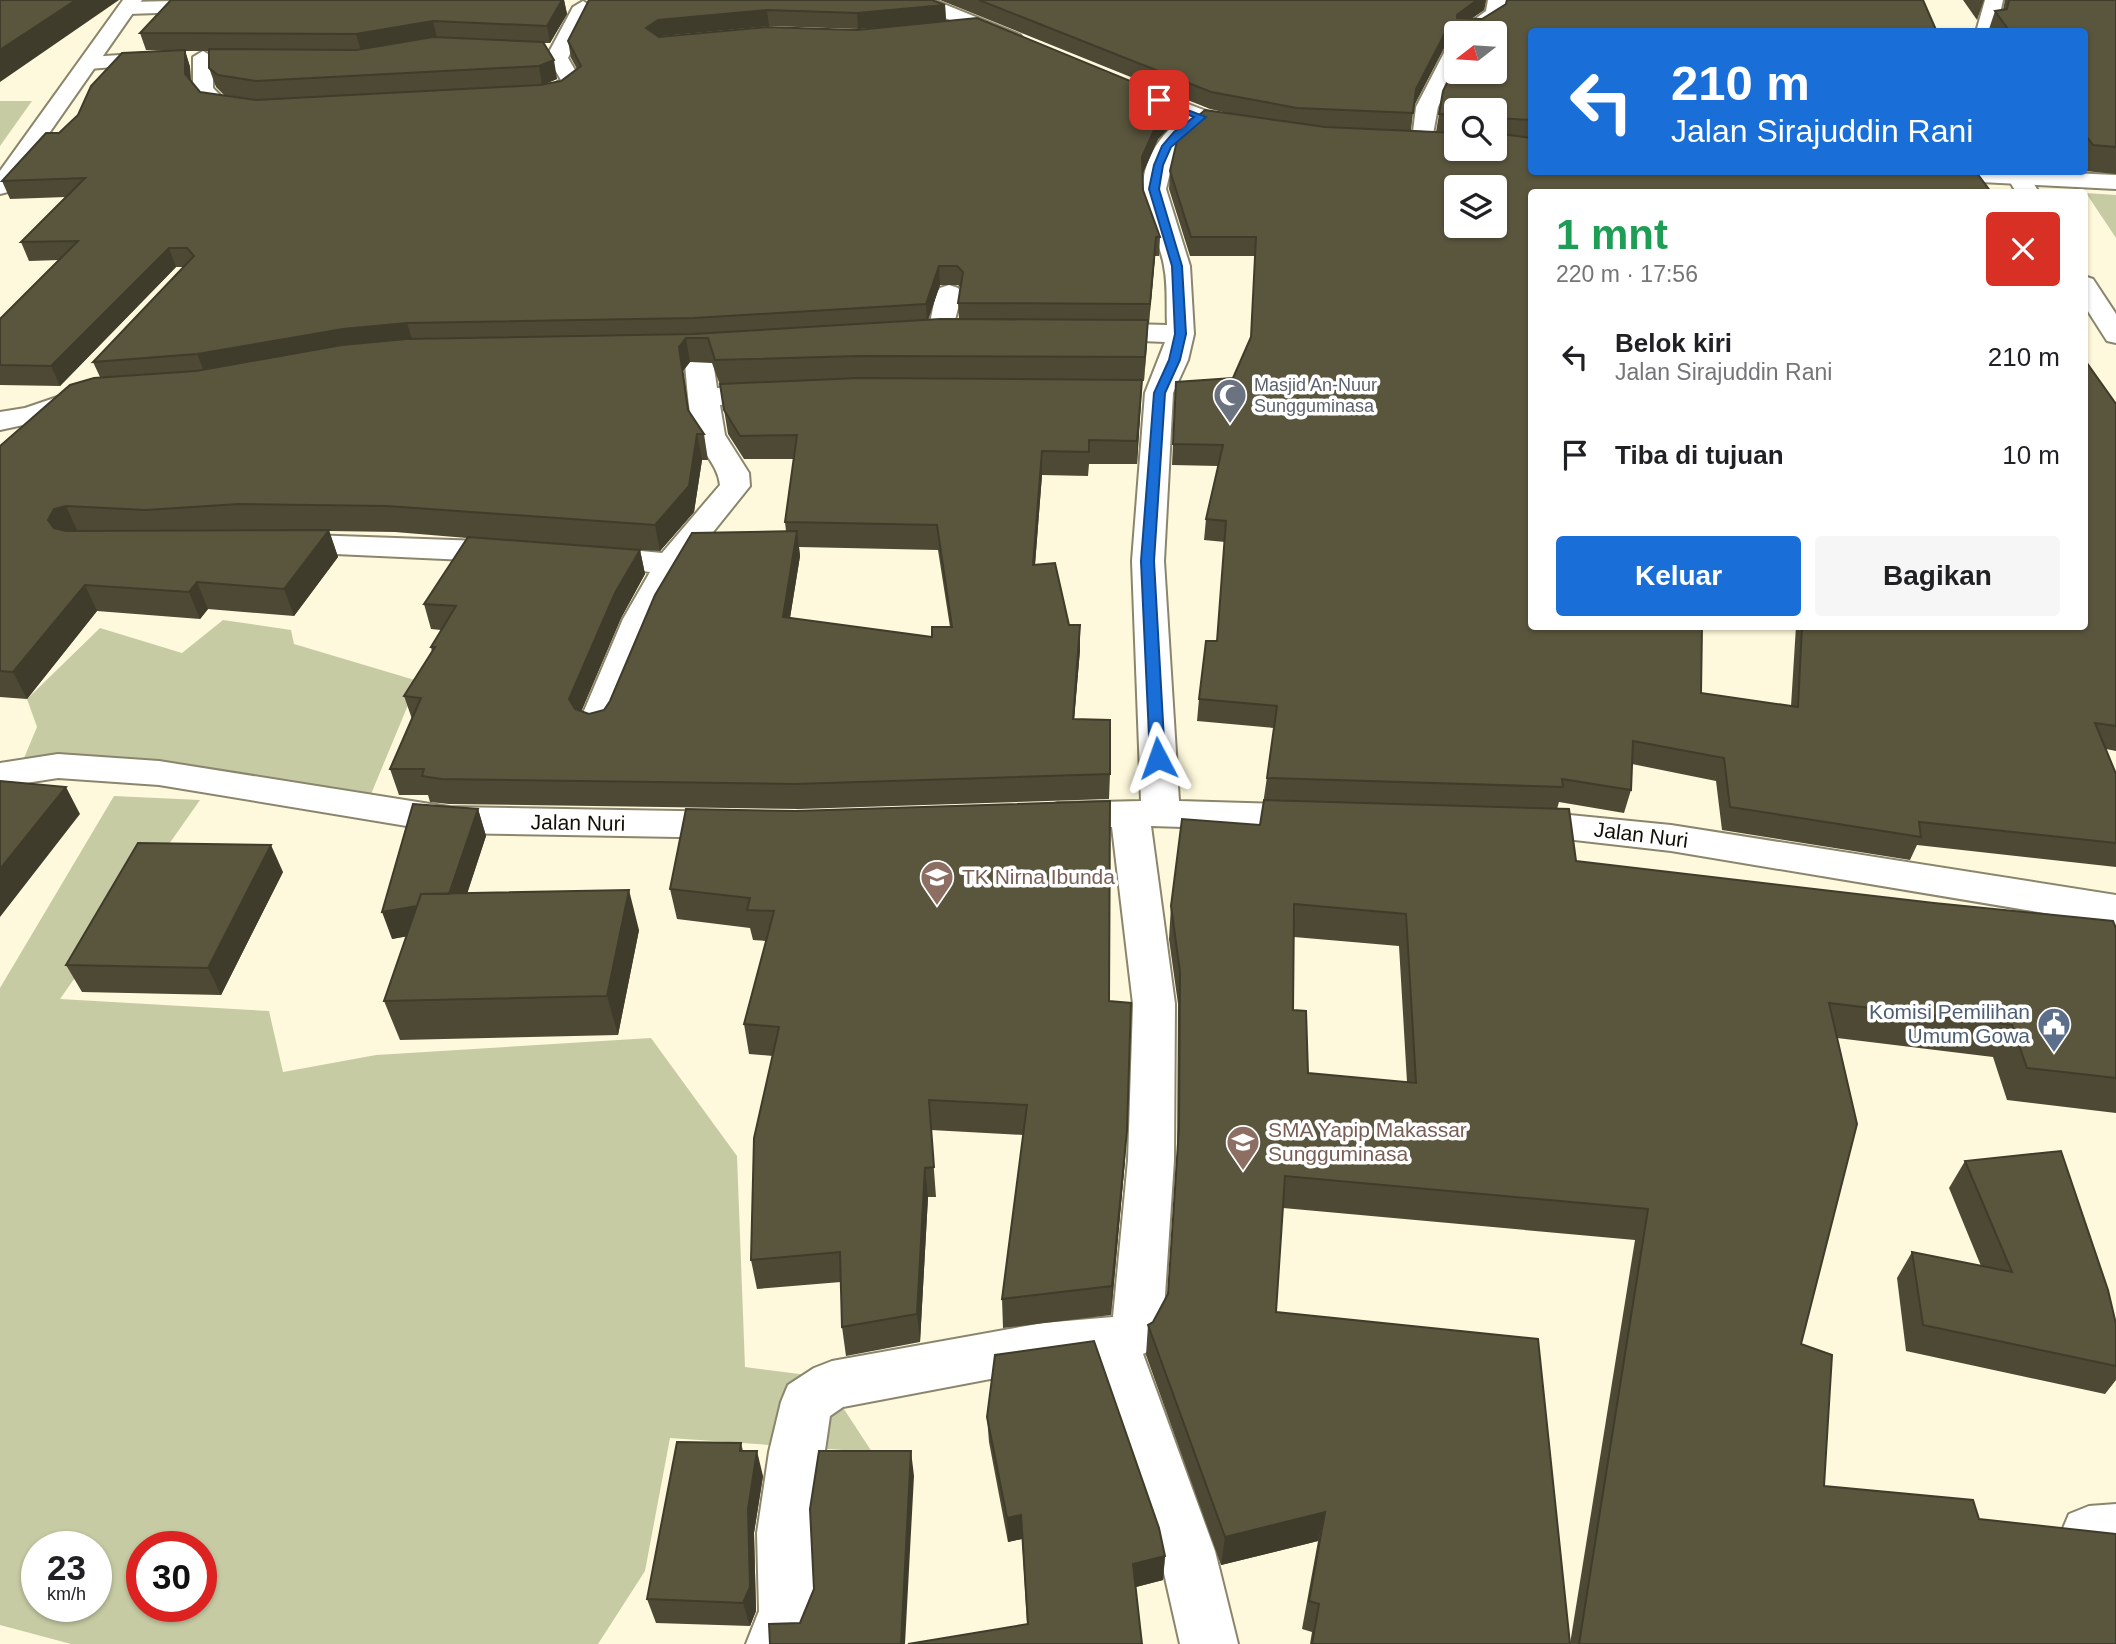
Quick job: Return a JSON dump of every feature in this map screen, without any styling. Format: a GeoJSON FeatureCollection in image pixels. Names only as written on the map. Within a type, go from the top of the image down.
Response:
{"type":"FeatureCollection","features":[{"type":"Feature","properties":{"kind":"main road"},"geometry":{"type":"LineString","coordinates":[[918,0],[1032,47]]}},
{"type":"Feature","properties":{"kind":"main road"},"geometry":{"type":"LineString","coordinates":[[1484,21],[1495,14],[1497,0]]}},
{"type":"Feature","properties":{"kind":"main road"},"geometry":{"type":"LineString","coordinates":[[1987,28],[1994,0]]}},
{"type":"Feature","properties":{"kind":"main road"},"geometry":{"type":"LineString","coordinates":[[0,187],[131,4],[240,5]]}},
{"type":"Feature","properties":{"kind":"main road"},"geometry":{"type":"LineString","coordinates":[[560,7],[604,5]]}},
{"type":"Feature","properties":{"kind":"main road"},"geometry":{"type":"LineString","coordinates":[[518,96],[556,92],[572,82],[558,58],[583,7]]}},
{"type":"Feature","properties":{"kind":"main road"},"geometry":{"type":"LineString","coordinates":[[940,30],[982,27]]}},
{"type":"Feature","properties":{"kind":"main road"},"geometry":{"type":"LineString","coordinates":[[533,51],[559,52]]}},
{"type":"Feature","properties":{"kind":"main road"},"geometry":{"type":"LineString","coordinates":[[89,63],[212,58],[203,89],[216,103],[240,108],[274,109]]}},
{"type":"Feature","properties":{"kind":"main road"},"geometry":{"type":"LineString","coordinates":[[1423,140],[1427,107],[1444,73]]}},
{"type":"Feature","properties":{"kind":"main road"},"geometry":{"type":"LineString","coordinates":[[1109,79],[1201,117],[1267,132]]}},
{"type":"Feature","properties":{"kind":"main road"},"geometry":{"type":"LineString","coordinates":[[775,1644],[788,1611],[785,1533],[796,1452],[807,1402],[832,1385],[1043,1346],[1112,1339],[1131,1335],[1138,1325],[1151,1160],[1154,1004],[1146,813],[1146,393],[1174,360],[1181,334],[1177,266],[1154,189],[1158,165],[1166,146],[1177,134],[1201,117]]}},
{"type":"Feature","properties":{"kind":"main road"},"geometry":{"type":"LineString","coordinates":[[1397,139],[1444,142]]}},
{"type":"Feature","properties":{"kind":"main road"},"geometry":{"type":"LineString","coordinates":[[1959,175],[2020,180],[2116,182]]}},
{"type":"Feature","properties":{"kind":"main road"},"geometry":{"type":"LineString","coordinates":[[2088,290],[2116,335]]}},
{"type":"Feature","properties":{"kind":"main road"},"geometry":{"type":"LineString","coordinates":[[948,292],[929,334],[969,332]]}},
{"type":"Feature","properties":{"kind":"main road"},"geometry":{"type":"LineString","coordinates":[[1067,331],[1181,334]]}},
{"type":"Feature","properties":{"kind":"main road"},"geometry":{"type":"LineString","coordinates":[[596,724],[640,620],[670,564],[735,486],[734,474],[710,435],[695,348]]}},
{"type":"Feature","properties":{"kind":"main road"},"geometry":{"type":"LineString","coordinates":[[62,403],[93,368]]}},
{"type":"Feature","properties":{"kind":"main road"},"geometry":{"type":"LineString","coordinates":[[0,421],[32,415],[62,403],[117,390]]}},
{"type":"Feature","properties":{"kind":"main road"},"geometry":{"type":"LineString","coordinates":[[703,397],[792,393]]}},
{"type":"Feature","properties":{"kind":"main road"},"geometry":{"type":"LineString","coordinates":[[250,543],[395,545],[670,564]]}},
{"type":"Feature","properties":{"kind":"main road","name":"Jalan Nuri"},"geometry":{"type":"LineString","coordinates":[[0,775],[58,766],[159,772],[354,807],[449,820],[771,825]]}},
{"type":"Feature","properties":{"kind":"main road"},"geometry":{"type":"LineString","coordinates":[[1019,817],[1146,813],[1341,818]]}},
{"type":"Feature","properties":{"kind":"main road","name":"Jalan Nuri"},"geometry":{"type":"LineString","coordinates":[[1487,821],[1671,838],[2013,891],[2116,910]]}},
{"type":"Feature","properties":{"kind":"main road"},"geometry":{"type":"LineString","coordinates":[[1112,1339],[1187,1551],[1209,1644]]}},
{"type":"Feature","properties":{"kind":"green space"},"geometry":{"type":"Polygon","coordinates":[[[0,101],[32,101],[0,146],[0,101]]]}},
{"type":"Feature","properties":{"kind":"green space"},"geometry":{"type":"Polygon","coordinates":[[[2088,193],[2116,195],[2116,238],[2088,196],[2088,193]]]}},
{"type":"Feature","properties":{"kind":"green space"},"geometry":{"type":"Polygon","coordinates":[[[223,620],[291,630],[294,644],[418,681],[369,799],[159,760],[24,758],[37,727],[27,699],[100,628],[182,653],[223,620]]]}},
{"type":"Feature","properties":{"kind":"green space"},"geometry":{"type":"Polygon","coordinates":[[[114,796],[200,800],[60,999],[269,1011],[283,1072],[376,1055],[651,1038],[737,1156],[745,1367],[823,1377],[872,1452],[670,1438],[645,1571],[598,1644],[71,1644],[0,1625],[0,988],[114,796]]]}},
{"type":"Feature","properties":{"kind":"building"},"geometry":{"type":"Polygon","coordinates":[[[0,0],[76,0],[0,50],[0,0]]]}},
{"type":"Feature","properties":{"kind":"building"},"geometry":{"type":"Polygon","coordinates":[[[171,0],[562,0],[547,26],[433,21],[356,34],[140,33],[171,0]]]}},
{"type":"Feature","properties":{"kind":"building"},"geometry":{"type":"Polygon","coordinates":[[[589,0],[932,0],[945,5],[857,13],[767,10],[658,20],[646,28],[659,37],[767,27],[857,30],[977,18],[1179,101],[1158,121],[1142,157],[1143,190],[1160,237],[1156,237],[1150,304],[958,303],[963,272],[957,266],[939,266],[926,304],[694,318],[407,323],[343,329],[197,354],[93,362],[194,256],[187,248],[169,248],[51,366],[0,365],[0,319],[78,241],[21,242],[85,178],[2,181],[46,133],[59,133],[78,115],[91,86],[122,53],[185,50],[185,74],[200,92],[256,100],[540,85],[561,81],[581,66],[568,41],[589,0]]]}},
{"type":"Feature","properties":{"kind":"building"},"geometry":{"type":"Polygon","coordinates":[[[979,0],[1477,0],[1457,15],[1457,18],[1482,19],[1506,4],[1507,0],[1923,0],[1935,28],[1528,28],[1528,120],[1507,119],[1507,98],[1444,98],[1444,114],[1439,114],[1446,84],[1507,84],[1507,21],[1444,21],[1444,35],[1416,89],[1413,113],[1297,108],[1211,92],[979,0]]]}},
{"type":"Feature","properties":{"kind":"building"},"geometry":{"type":"Polygon","coordinates":[[[2009,0],[2116,0],[2116,147],[2093,145],[2088,138],[2088,28],[2007,28],[1995,11],[2007,9],[2009,0]]]}},
{"type":"Feature","properties":{"kind":"building"},"geometry":{"type":"Polygon","coordinates":[[[433,37],[543,42],[554,60],[539,66],[256,81],[218,75],[209,68],[209,49],[356,50],[433,37]]]}},
{"type":"Feature","properties":{"kind":"building"},"geometry":{"type":"Polygon","coordinates":[[[1205,110],[1325,127],[1444,132],[1444,161],[1507,161],[1507,135],[1528,138],[1528,175],[1978,175],[1989,189],[1528,189],[1528,630],[1702,630],[1701,693],[1798,707],[1802,630],[2088,630],[2088,365],[2116,404],[2116,726],[2095,723],[2116,774],[2116,843],[1919,822],[1921,837],[1730,807],[1724,758],[1633,741],[1631,790],[1562,779],[1563,787],[1267,778],[1277,706],[1199,699],[1206,641],[1217,641],[1226,521],[1206,519],[1223,445],[1173,444],[1176,382],[1233,378],[1251,337],[1256,237],[1191,237],[1170,171],[1179,132],[1205,110]]]}},
{"type":"Feature","properties":{"kind":"building"},"geometry":{"type":"Polygon","coordinates":[[[940,319],[1148,320],[1145,357],[859,356],[715,360],[708,338],[686,338],[679,347],[688,410],[704,434],[697,434],[689,486],[655,525],[387,506],[239,504],[146,510],[66,506],[54,509],[48,520],[54,528],[66,531],[329,530],[284,589],[197,582],[189,592],[85,585],[13,672],[0,671],[0,446],[70,385],[94,378],[196,371],[342,345],[406,339],[693,334],[940,319]]]}},
{"type":"Feature","properties":{"kind":"building"},"geometry":{"type":"Polygon","coordinates":[[[859,378],[1142,380],[1137,441],[1089,440],[1089,452],[1042,451],[1033,565],[1055,563],[1069,625],[1080,625],[1073,719],[1110,720],[1110,774],[795,784],[441,779],[422,776],[424,769],[390,769],[421,698],[404,696],[435,647],[431,647],[456,606],[424,604],[468,537],[640,550],[615,593],[569,699],[575,709],[589,714],[604,710],[610,701],[655,595],[692,533],[797,531],[783,617],[932,637],[932,627],[952,627],[937,525],[785,522],[797,435],[740,436],[724,410],[720,384],[859,378]]]}},
{"type":"Feature","properties":{"kind":"building"},"geometry":{"type":"Polygon","coordinates":[[[0,781],[66,787],[0,869],[0,781]]]}},
{"type":"Feature","properties":{"kind":"building"},"geometry":{"type":"Polygon","coordinates":[[[1264,800],[1569,809],[1576,861],[2113,921],[2116,928],[2116,1078],[2027,1068],[2012,1025],[1829,1003],[1857,1124],[1801,1344],[1832,1355],[1824,1486],[1973,1500],[1979,1519],[2116,1534],[2116,1644],[1579,1644],[1648,1209],[1285,1176],[1276,1312],[1538,1339],[1570,1644],[1312,1644],[1319,1604],[1309,1601],[1325,1512],[1225,1537],[1148,1325],[1153,1322],[1168,1294],[1179,1128],[1180,972],[1171,906],[1182,819],[1260,825],[1264,800]],[[1294,904],[1293,1010],[1306,1011],[1308,1073],[1416,1083],[1406,914],[1294,904]]]}},
{"type":"Feature","properties":{"kind":"building"},"geometry":{"type":"Polygon","coordinates":[[[1110,801],[1109,1001],[1131,1003],[1127,1130],[1112,1286],[1002,1299],[1027,1105],[929,1100],[934,1167],[925,1168],[917,1314],[842,1327],[840,1252],[751,1260],[754,1138],[779,1027],[744,1024],[774,911],[747,910],[750,898],[670,889],[686,809],[795,811],[1110,801]]]}},
{"type":"Feature","properties":{"kind":"building"},"geometry":{"type":"Polygon","coordinates":[[[413,804],[478,809],[449,894],[421,894],[417,906],[382,912],[413,804]]]}},
{"type":"Feature","properties":{"kind":"building"},"geometry":{"type":"Polygon","coordinates":[[[138,843],[271,845],[208,968],[66,965],[138,843]]]}},
{"type":"Feature","properties":{"kind":"building"},"geometry":{"type":"Polygon","coordinates":[[[629,890],[607,996],[384,1001],[421,894],[629,890]]]}},
{"type":"Feature","properties":{"kind":"building"},"geometry":{"type":"Polygon","coordinates":[[[2061,1151],[2108,1290],[2116,1324],[2116,1366],[1923,1325],[1912,1252],[2012,1272],[1965,1161],[2061,1151]]]}},
{"type":"Feature","properties":{"kind":"building"},"geometry":{"type":"Polygon","coordinates":[[[1094,1341],[1159,1528],[1165,1556],[1133,1564],[1142,1644],[908,1644],[1028,1624],[1021,1515],[1007,1518],[987,1417],[995,1355],[1094,1341]]]}},
{"type":"Feature","properties":{"kind":"building"},"geometry":{"type":"Polygon","coordinates":[[[677,1442],[741,1443],[740,1451],[757,1451],[748,1509],[750,1587],[743,1603],[647,1599],[677,1442]]]}},
{"type":"Feature","properties":{"kind":"building"},"geometry":{"type":"Polygon","coordinates":[[[819,1451],[911,1451],[901,1644],[770,1644],[769,1624],[800,1623],[814,1589],[810,1509],[819,1451]]]}},
{"type":"Feature","properties":{"kind":"place","name":"Masjid An-Nuur Sungguminasa"},"geometry":{"type":"Point","coordinates":[1230,425]}},
{"type":"Feature","properties":{"kind":"place","name":"TK Nirna Ibunda"},"geometry":{"type":"Point","coordinates":[937,907]}},
{"type":"Feature","properties":{"kind":"place","name":"Komisi Pemilihan Umum Gowa"},"geometry":{"type":"Point","coordinates":[2054,1054]}},
{"type":"Feature","properties":{"kind":"place","name":"SMA Yapip Makassar Sungguminasa"},"geometry":{"type":"Point","coordinates":[1243,1172]}},
{"type":"Feature","properties":{"kind":"route"},"geometry":{"type":"LineString","coordinates":[[1158,758],[1148,561],[1160,393],[1174,360],[1181,334],[1177,266],[1154,189],[1158,165],[1166,146],[1177,134],[1201,117],[1159,100]]}}]}
